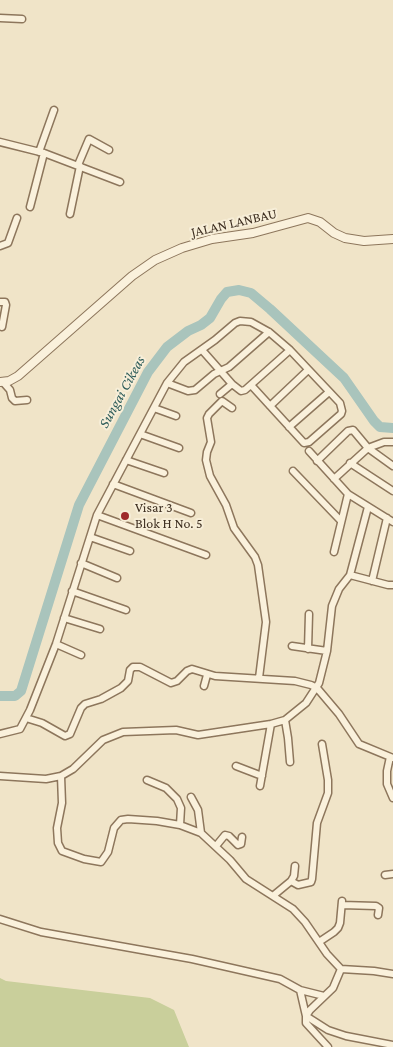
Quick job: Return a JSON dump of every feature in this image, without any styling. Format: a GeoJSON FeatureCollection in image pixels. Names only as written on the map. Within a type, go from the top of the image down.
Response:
{"type":"FeatureCollection","features":[{"type":"Feature","properties":{"kind":"street"},"geometry":{"type":"LineString","coordinates":[[0,18],[22,20]]}},
{"type":"Feature","properties":{"kind":"street"},"geometry":{"type":"LineString","coordinates":[[30,207],[41,153],[54,110]]}},
{"type":"Feature","properties":{"kind":"street"},"geometry":{"type":"LineString","coordinates":[[70,214],[79,166],[89,139],[109,150]]}},
{"type":"Feature","properties":{"kind":"street"},"geometry":{"type":"LineString","coordinates":[[0,142],[41,153],[120,182]]}},
{"type":"Feature","properties":{"kind":"street"},"geometry":{"type":"LineString","coordinates":[[0,246],[8,244],[17,218]]}},
{"type":"Feature","properties":{"kind":"street","name":"JALAN LANBAU"},"geometry":{"type":"LineString","coordinates":[[1,382],[9,381],[18,376],[132,276],[155,260],[182,248],[217,238],[253,233],[308,218],[320,222],[340,236],[352,240],[393,239]]}},
{"type":"Feature","properties":{"kind":"street"},"geometry":{"type":"LineString","coordinates":[[0,302],[5,302],[6,305],[2,327]]}},
{"type":"Feature","properties":{"kind":"street"},"geometry":{"type":"LineString","coordinates":[[0,734],[20,729],[26,718],[56,644],[97,515],[167,383],[184,362],[235,323],[240,321],[251,322],[269,332],[290,350],[340,403],[342,411],[341,414],[309,442],[304,443],[251,385]]}},
{"type":"Feature","properties":{"kind":"street"},"geometry":{"type":"LineString","coordinates":[[167,383],[188,391],[195,390],[214,374],[230,366],[269,332]]}},
{"type":"Feature","properties":{"kind":"street"},"geometry":{"type":"LineString","coordinates":[[202,350],[232,384],[241,391],[246,390],[290,350]]}},
{"type":"Feature","properties":{"kind":"street"},"geometry":{"type":"LineString","coordinates":[[270,406],[308,370]]}},
{"type":"Feature","properties":{"kind":"street"},"geometry":{"type":"LineString","coordinates":[[1,382],[10,390],[15,401],[27,400]]}},
{"type":"Feature","properties":{"kind":"street"},"geometry":{"type":"LineString","coordinates":[[220,394],[232,384]]}},
{"type":"Feature","properties":{"kind":"street"},"geometry":{"type":"LineString","coordinates":[[289,427],[329,392]]}},
{"type":"Feature","properties":{"kind":"street"},"geometry":{"type":"LineString","coordinates":[[232,408],[222,401],[206,418],[211,442],[206,460],[212,482],[226,505],[234,528],[255,557],[258,565],[266,622],[259,678]]}},
{"type":"Feature","properties":{"kind":"street"},"geometry":{"type":"LineString","coordinates":[[154,408],[176,416]]}},
{"type":"Feature","properties":{"kind":"street"},"geometry":{"type":"LineString","coordinates":[[317,461],[351,430],[368,448],[393,466]]}},
{"type":"Feature","properties":{"kind":"street"},"geometry":{"type":"LineString","coordinates":[[140,434],[179,448]]}},
{"type":"Feature","properties":{"kind":"street"},"geometry":{"type":"LineString","coordinates":[[334,479],[368,448],[384,442],[393,442]]}},
{"type":"Feature","properties":{"kind":"street"},"geometry":{"type":"LineString","coordinates":[[309,451],[348,494],[390,520],[372,581]]}},
{"type":"Feature","properties":{"kind":"street"},"geometry":{"type":"LineString","coordinates":[[126,460],[164,474]]}},
{"type":"Feature","properties":{"kind":"street"},"geometry":{"type":"LineString","coordinates":[[350,463],[393,491]]}},
{"type":"Feature","properties":{"kind":"street"},"geometry":{"type":"LineString","coordinates":[[293,471],[341,521]]}},
{"type":"Feature","properties":{"kind":"street"},"geometry":{"type":"LineString","coordinates":[[113,484],[191,513]]}},
{"type":"Feature","properties":{"kind":"street"},"geometry":{"type":"LineString","coordinates":[[334,552],[348,494]]}},
{"type":"Feature","properties":{"kind":"street"},"geometry":{"type":"LineString","coordinates":[[0,776],[46,779],[61,776],[73,769],[103,740],[123,732],[176,730],[198,735],[271,724],[285,720],[306,703],[317,688],[327,650],[332,606],[340,589],[350,576],[368,507]]}},
{"type":"Feature","properties":{"kind":"street"},"geometry":{"type":"LineString","coordinates":[[97,515],[206,555]]}},
{"type":"Feature","properties":{"kind":"street"},"geometry":{"type":"LineString","coordinates":[[90,537],[130,551]]}},
{"type":"Feature","properties":{"kind":"street"},"geometry":{"type":"LineString","coordinates":[[82,564],[117,578]]}},
{"type":"Feature","properties":{"kind":"street"},"geometry":{"type":"LineString","coordinates":[[350,576],[393,585]]}},
{"type":"Feature","properties":{"kind":"street"},"geometry":{"type":"LineString","coordinates":[[72,591],[126,610]]}},
{"type":"Feature","properties":{"kind":"street"},"geometry":{"type":"LineString","coordinates":[[308,649],[309,614]]}},
{"type":"Feature","properties":{"kind":"street"},"geometry":{"type":"LineString","coordinates":[[64,618],[100,629]]}},
{"type":"Feature","properties":{"kind":"street"},"geometry":{"type":"LineString","coordinates":[[56,644],[81,655]]}},
{"type":"Feature","properties":{"kind":"street"},"geometry":{"type":"LineString","coordinates":[[292,646],[327,650]]}},
{"type":"Feature","properties":{"kind":"street"},"geometry":{"type":"LineString","coordinates":[[26,718],[42,723],[65,736],[70,734],[84,704],[101,699],[121,688],[128,681],[130,670],[133,667],[140,667],[171,683],[177,681],[189,669],[207,674],[304,682],[317,688],[339,714],[360,744],[391,758],[388,766],[387,784],[393,798]]}},
{"type":"Feature","properties":{"kind":"street"},"geometry":{"type":"LineString","coordinates":[[204,686],[207,674]]}},
{"type":"Feature","properties":{"kind":"street"},"geometry":{"type":"LineString","coordinates":[[285,720],[290,762]]}},
{"type":"Feature","properties":{"kind":"street"},"geometry":{"type":"LineString","coordinates":[[260,786],[271,724]]}},
{"type":"Feature","properties":{"kind":"street"},"geometry":{"type":"LineString","coordinates":[[291,881],[298,885],[310,882],[312,879],[317,823],[328,793],[328,780],[322,744]]}},
{"type":"Feature","properties":{"kind":"street"},"geometry":{"type":"LineString","coordinates":[[236,766],[262,776]]}},
{"type":"Feature","properties":{"kind":"street"},"geometry":{"type":"LineString","coordinates":[[61,776],[62,803],[57,828],[59,848],[62,851],[84,859],[101,862],[104,859],[114,828],[121,820],[128,819],[180,825],[201,833],[216,846],[246,879],[274,895],[299,914],[341,970]]}},
{"type":"Feature","properties":{"kind":"street"},"geometry":{"type":"LineString","coordinates":[[147,780],[166,788],[177,799],[181,808],[180,825]]}},
{"type":"Feature","properties":{"kind":"street"},"geometry":{"type":"LineString","coordinates":[[190,797],[198,810],[201,833]]}},
{"type":"Feature","properties":{"kind":"street"},"geometry":{"type":"LineString","coordinates":[[216,846],[225,835],[229,836],[238,845],[241,844],[242,837]]}},
{"type":"Feature","properties":{"kind":"street"},"geometry":{"type":"LineString","coordinates":[[274,895],[291,881],[294,876],[295,866]]}},
{"type":"Feature","properties":{"kind":"street"},"geometry":{"type":"LineString","coordinates":[[385,874],[393,874]]}},
{"type":"Feature","properties":{"kind":"street"},"geometry":{"type":"LineString","coordinates":[[319,942],[338,928],[342,903],[376,906],[379,908],[378,915]]}},
{"type":"Feature","properties":{"kind":"street"},"geometry":{"type":"LineString","coordinates":[[0,919],[41,932],[118,944],[244,970],[280,979],[300,990],[324,996]]}},
{"type":"Feature","properties":{"kind":"street"},"geometry":{"type":"LineString","coordinates":[[341,970],[374,971],[393,974]]}},
{"type":"Feature","properties":{"kind":"street"},"geometry":{"type":"LineString","coordinates":[[306,1016],[332,988],[341,970]]}},
{"type":"Feature","properties":{"kind":"street"},"geometry":{"type":"LineString","coordinates":[[300,990],[306,1023],[328,1047]]}},
{"type":"Feature","properties":{"kind":"street"},"geometry":{"type":"LineString","coordinates":[[306,1016],[328,1030],[346,1036],[393,1045]]}},
{"type":"Feature","properties":{"kind":"green space"},"geometry":{"type":"Polygon","coordinates":[[[0,978],[6,981],[150,998],[174,1010],[189,1047],[0,1047],[0,978]]]}},
{"type":"Feature","properties":{"kind":"waterway","name":"Sungai Cikeas"},"geometry":{"type":"LineString","coordinates":[[0,696],[15,696],[21,691],[79,505],[148,372],[167,347],[188,331],[210,318],[227,292],[239,290],[251,293],[344,378],[380,427],[393,428]]}},
{"type":"Feature","properties":{"kind":"place","name":"Visar 3 Blok H No. 5"},"geometry":{"type":"Point","coordinates":[125,516]}}]}
